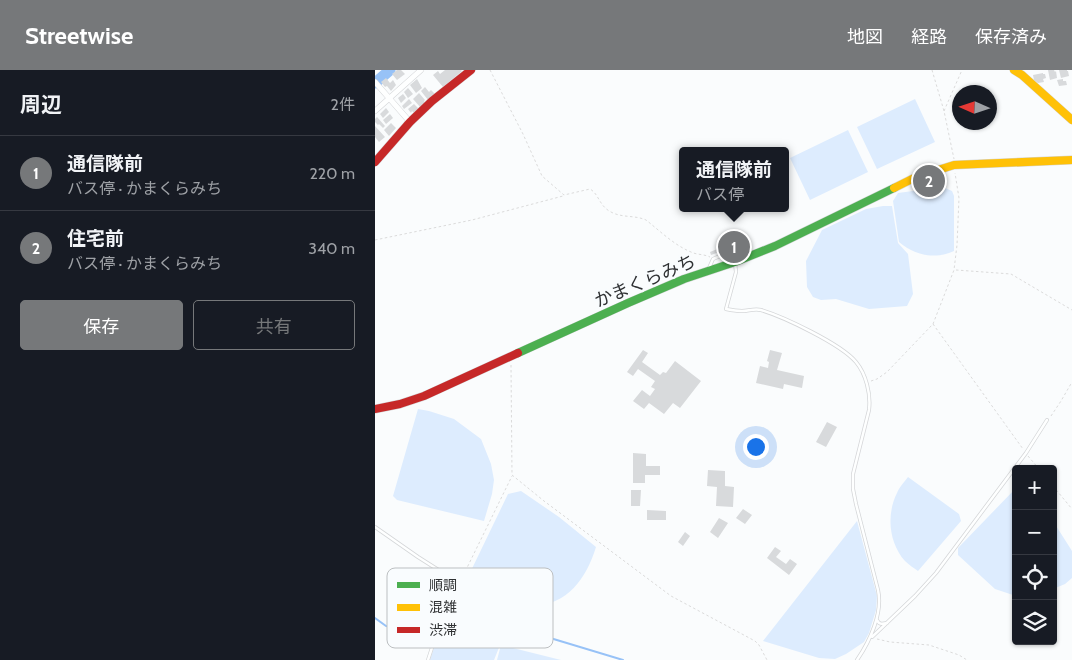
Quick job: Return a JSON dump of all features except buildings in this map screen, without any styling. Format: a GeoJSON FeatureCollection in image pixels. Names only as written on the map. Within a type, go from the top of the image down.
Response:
{"type":"FeatureCollection","features":[{"type":"Feature","properties":{"kind":"main road"},"geometry":{"type":"LineString","coordinates":[[375,162],[410,122],[432,101],[471,70]]}},
{"type":"Feature","properties":{"kind":"main road"},"geometry":{"type":"LineString","coordinates":[[1014,70],[1072,120]]}},
{"type":"Feature","properties":{"kind":"main road","name":"かまくらみち"},"geometry":{"type":"LineString","coordinates":[[375,409],[409,402],[627,303],[684,279],[750,256],[916,177],[935,170],[954,165],[1072,160]]}},
{"type":"Feature","properties":{"kind":"street"},"geometry":{"type":"LineString","coordinates":[[375,111],[421,70]]}},
{"type":"Feature","properties":{"kind":"street"},"geometry":{"type":"LineString","coordinates":[[377,84],[410,122]]}},
{"type":"Feature","properties":{"kind":"lane"},"geometry":{"type":"LineString","coordinates":[[707,272],[713,258],[733,250],[750,256]]}},
{"type":"Feature","properties":{"kind":"lane"},"geometry":{"type":"LineString","coordinates":[[735,262],[736,272],[727,308],[739,311],[761,310],[783,318],[823,338],[851,356],[860,368],[866,383],[869,410],[853,474],[853,489],[879,595],[879,606],[871,638]]}},
{"type":"Feature","properties":{"kind":"lane"},"geometry":{"type":"LineString","coordinates":[[857,660],[871,638],[936,573],[1026,453],[1047,420]]}},
{"type":"Feature","properties":{"kind":"lane"},"geometry":{"type":"LineString","coordinates":[[375,527],[436,568]]}},
{"type":"Feature","properties":{"kind":"lane"},"geometry":{"type":"LineString","coordinates":[[876,619],[879,623],[888,623]]}},
{"type":"Feature","properties":{"kind":"lane"},"geometry":{"type":"LineString","coordinates":[[428,660],[432,648]]}},
{"type":"Feature","properties":{"kind":"path"},"geometry":{"type":"LineString","coordinates":[[490,70],[542,176],[564,196]]}},
{"type":"Feature","properties":{"kind":"path"},"geometry":{"type":"LineString","coordinates":[[932,70],[944,111],[954,162]]}},
{"type":"Feature","properties":{"kind":"path"},"geometry":{"type":"LineString","coordinates":[[944,111],[962,70]]}},
{"type":"Feature","properties":{"kind":"path"},"geometry":{"type":"LineString","coordinates":[[866,383],[877,379],[887,372],[933,324],[954,270],[959,198],[955,170]]}},
{"type":"Feature","properties":{"kind":"path"},"geometry":{"type":"LineString","coordinates":[[375,240],[472,220],[590,189],[595,192],[603,206],[611,212],[621,216],[640,217],[693,254],[704,254],[713,258]]}},
{"type":"Feature","properties":{"kind":"path"},"geometry":{"type":"LineString","coordinates":[[954,270],[1011,274],[1072,310]]}},
{"type":"Feature","properties":{"kind":"path"},"geometry":{"type":"LineString","coordinates":[[933,324],[1036,465]]}},
{"type":"Feature","properties":{"kind":"path"},"geometry":{"type":"LineString","coordinates":[[466,568],[512,475],[511,357]]}},
{"type":"Feature","properties":{"kind":"path"},"geometry":{"type":"LineString","coordinates":[[1047,420],[1072,382]]}},
{"type":"Feature","properties":{"kind":"path"},"geometry":{"type":"LineString","coordinates":[[512,475],[671,596],[755,641],[767,660]]}},
{"type":"Feature","properties":{"kind":"path"},"geometry":{"type":"LineString","coordinates":[[1057,491],[1072,509]]}},
{"type":"Feature","properties":{"kind":"path"},"geometry":{"type":"LineString","coordinates":[[871,638],[890,642],[929,645],[959,654],[967,660]]}},
{"type":"Feature","properties":{"kind":"shaded area"},"geometry":{"type":"Polygon","coordinates":[[[915,99],[935,142],[877,169],[857,127],[915,99]]]}},
{"type":"Feature","properties":{"kind":"shaded area"},"geometry":{"type":"Polygon","coordinates":[[[848,130],[868,172],[810,200],[790,158],[848,130]]]}},
{"type":"Feature","properties":{"kind":"shaded area"},"geometry":{"type":"Polygon","coordinates":[[[943,187],[952,191],[954,196],[954,251],[932,256],[911,250],[899,242],[893,201],[898,193],[943,187]]]}},
{"type":"Feature","properties":{"kind":"shaded area"},"geometry":{"type":"Polygon","coordinates":[[[892,206],[898,243],[908,254],[913,294],[907,306],[869,309],[836,299],[821,300],[813,297],[807,287],[806,261],[822,230],[866,209],[892,206]]]}},
{"type":"Feature","properties":{"kind":"shaded area"},"geometry":{"type":"Polygon","coordinates":[[[418,409],[454,419],[481,439],[491,464],[494,480],[484,521],[397,500],[393,496],[418,409]]]}},
{"type":"Feature","properties":{"kind":"shaded area"},"geometry":{"type":"Polygon","coordinates":[[[908,477],[959,514],[961,521],[918,571],[907,562],[895,546],[890,519],[891,510],[899,489],[908,477]]]}},
{"type":"Feature","properties":{"kind":"shaded area"},"geometry":{"type":"Polygon","coordinates":[[[521,491],[559,517],[596,547],[581,579],[574,588],[556,601],[553,602],[553,568],[472,568],[508,494],[521,491]]]}},
{"type":"Feature","properties":{"kind":"shaded area"},"geometry":{"type":"Polygon","coordinates":[[[1012,492],[1012,595],[995,589],[958,555],[958,548],[1012,492]]]}},
{"type":"Feature","properties":{"kind":"shaded area"},"geometry":{"type":"Polygon","coordinates":[[[857,521],[877,596],[876,610],[869,633],[864,642],[835,659],[819,658],[763,641],[857,521]]]}},
{"type":"Feature","properties":{"kind":"shaded area"},"geometry":{"type":"Polygon","coordinates":[[[1057,527],[1072,551],[1072,578],[1057,587],[1057,527]]]}},
{"type":"Feature","properties":{"kind":"shaded area"},"geometry":{"type":"Polygon","coordinates":[[[434,648],[499,648],[494,660],[430,660],[434,648]]]}},
{"type":"Feature","properties":{"kind":"shaded area"},"geometry":{"type":"Polygon","coordinates":[[[500,648],[513,648],[561,660],[497,660],[500,648]]]}},
{"type":"Feature","properties":{"kind":"waterway"},"geometry":{"type":"LineString","coordinates":[[375,83],[390,70]]}},
{"type":"Feature","properties":{"kind":"waterway"},"geometry":{"type":"LineString","coordinates":[[375,618],[387,626]]}},
{"type":"Feature","properties":{"kind":"waterway"},"geometry":{"type":"LineString","coordinates":[[553,639],[623,660]]}},
{"type":"Feature","properties":{"kind":"traffic: fast"},"geometry":{"type":"LineString","coordinates":[[518,353],[684,279],[775,246],[894,188]]}},
{"type":"Feature","properties":{"kind":"traffic: slow"},"geometry":{"type":"LineString","coordinates":[[1014,70],[1072,120]]}},
{"type":"Feature","properties":{"kind":"traffic: slow"},"geometry":{"type":"LineString","coordinates":[[894,188],[916,177],[954,165],[1072,160]]}},
{"type":"Feature","properties":{"kind":"traffic: jam"},"geometry":{"type":"LineString","coordinates":[[375,162],[410,122],[432,101],[471,70]]}},
{"type":"Feature","properties":{"kind":"traffic: jam"},"geometry":{"type":"LineString","coordinates":[[375,409],[400,404],[424,396],[518,353]]}},
{"type":"Feature","properties":{"kind":"place","name":"住宅前"},"geometry":{"type":"Point","coordinates":[929,181]}},
{"type":"Feature","properties":{"kind":"place","name":"通信隊前"},"geometry":{"type":"Point","coordinates":[734,247]}}]}
